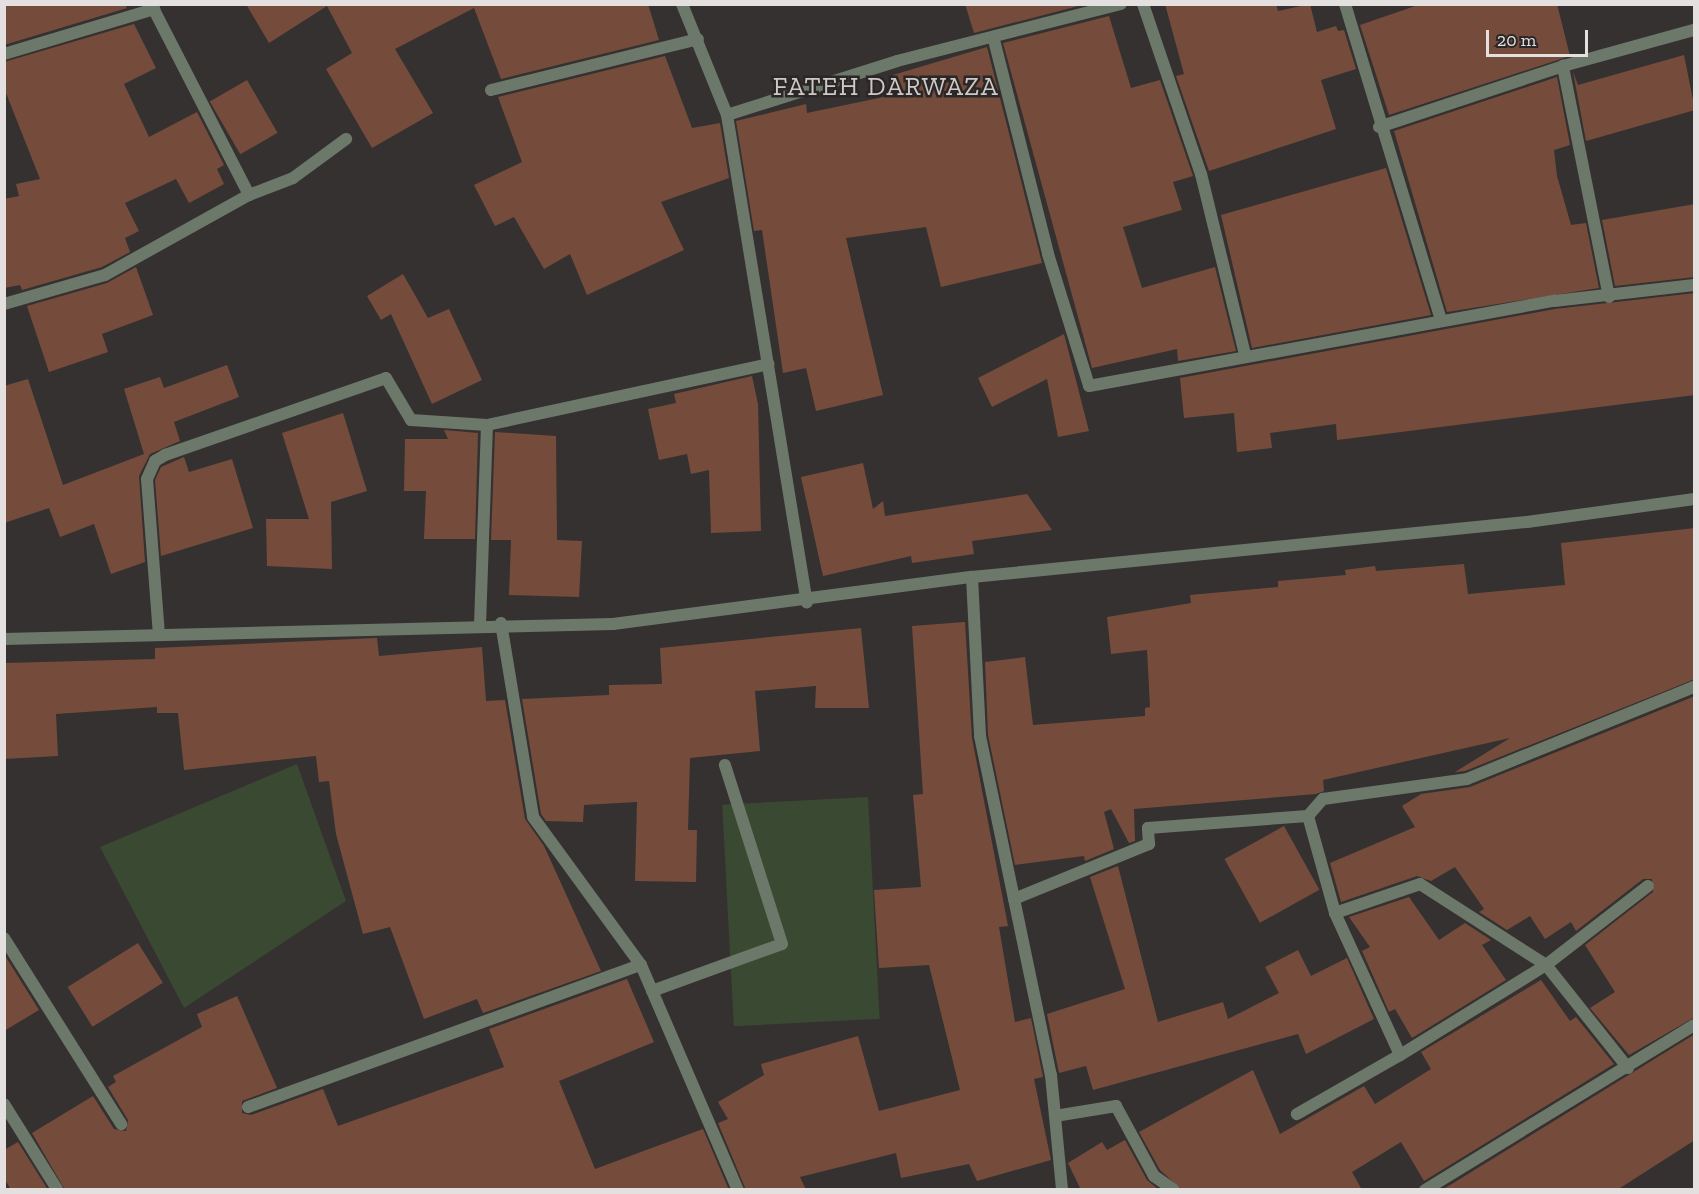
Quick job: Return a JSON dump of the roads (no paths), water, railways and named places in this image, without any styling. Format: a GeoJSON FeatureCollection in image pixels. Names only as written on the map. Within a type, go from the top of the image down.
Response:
{"type":"FeatureCollection","features":[{"type":"Feature","properties":{"kind":"street"},"geometry":{"type":"LineString","coordinates":[[682,4],[727,116],[807,602]]}},
{"type":"Feature","properties":{"kind":"street"},"geometry":{"type":"LineString","coordinates":[[727,116],[897,61],[994,40],[1121,4]]}},
{"type":"Feature","properties":{"kind":"street"},"geometry":{"type":"LineString","coordinates":[[1143,4],[1201,174],[1245,354]]}},
{"type":"Feature","properties":{"kind":"street"},"geometry":{"type":"LineString","coordinates":[[1346,4],[1379,127],[1441,320]]}},
{"type":"Feature","properties":{"kind":"street"},"geometry":{"type":"LineString","coordinates":[[4,54],[153,7],[249,195]]}},
{"type":"Feature","properties":{"kind":"street"},"geometry":{"type":"LineString","coordinates":[[1379,127],[1563,66],[1695,30]]}},
{"type":"Feature","properties":{"kind":"street"},"geometry":{"type":"LineString","coordinates":[[491,90],[698,39]]}},
{"type":"Feature","properties":{"kind":"street"},"geometry":{"type":"LineString","coordinates":[[994,40],[1048,254],[1089,386],[1245,354],[1441,320],[1695,285]]}},
{"type":"Feature","properties":{"kind":"street"},"geometry":{"type":"LineString","coordinates":[[1563,66],[1609,297]]}},
{"type":"Feature","properties":{"kind":"street"},"geometry":{"type":"LineString","coordinates":[[4,304],[105,275],[249,195],[293,178],[346,139]]}},
{"type":"Feature","properties":{"kind":"street"},"geometry":{"type":"LineString","coordinates":[[159,635],[147,479],[155,461],[386,378],[411,420],[487,425],[768,364]]}},
{"type":"Feature","properties":{"kind":"street"},"geometry":{"type":"LineString","coordinates":[[480,625],[487,425]]}},
{"type":"Feature","properties":{"kind":"street"},"geometry":{"type":"LineString","coordinates":[[4,639],[501,623],[613,624],[807,602],[972,577],[1527,522],[1695,499]]}},
{"type":"Feature","properties":{"kind":"street"},"geometry":{"type":"LineString","coordinates":[[972,577],[980,736],[1055,1116],[1062,1190]]}},
{"type":"Feature","properties":{"kind":"street"},"geometry":{"type":"LineString","coordinates":[[501,623],[533,817],[641,965],[738,1190]]}},
{"type":"Feature","properties":{"kind":"street"},"geometry":{"type":"LineString","coordinates":[[1014,899],[1149,844],[1148,828],[1308,816],[1323,799],[1467,779],[1695,687]]}},
{"type":"Feature","properties":{"kind":"street"},"geometry":{"type":"LineString","coordinates":[[652,991],[782,944],[725,765]]}},
{"type":"Feature","properties":{"kind":"street"},"geometry":{"type":"LineString","coordinates":[[1308,816],[1335,913],[1400,1055]]}},
{"type":"Feature","properties":{"kind":"street"},"geometry":{"type":"LineString","coordinates":[[1335,913],[1420,884],[1546,965],[1628,1068]]}},
{"type":"Feature","properties":{"kind":"street"},"geometry":{"type":"LineString","coordinates":[[1297,1113],[1400,1055],[1546,965],[1648,886]]}},
{"type":"Feature","properties":{"kind":"street"},"geometry":{"type":"LineString","coordinates":[[4,938],[121,1124]]}},
{"type":"Feature","properties":{"kind":"street"},"geometry":{"type":"LineString","coordinates":[[248,1107],[641,965]]}},
{"type":"Feature","properties":{"kind":"street"},"geometry":{"type":"LineString","coordinates":[[1425,1190],[1695,1025]]}},
{"type":"Feature","properties":{"kind":"street"},"geometry":{"type":"LineString","coordinates":[[4,1104],[57,1189]]}},
{"type":"Feature","properties":{"kind":"street"},"geometry":{"type":"LineString","coordinates":[[1055,1116],[1116,1106],[1154,1176],[1174,1190]]}},
{"type":"Feature","properties":{"kind":"district","name":"FATEH DARWAZA"},"geometry":{"type":"Point","coordinates":[886,87]}}]}
